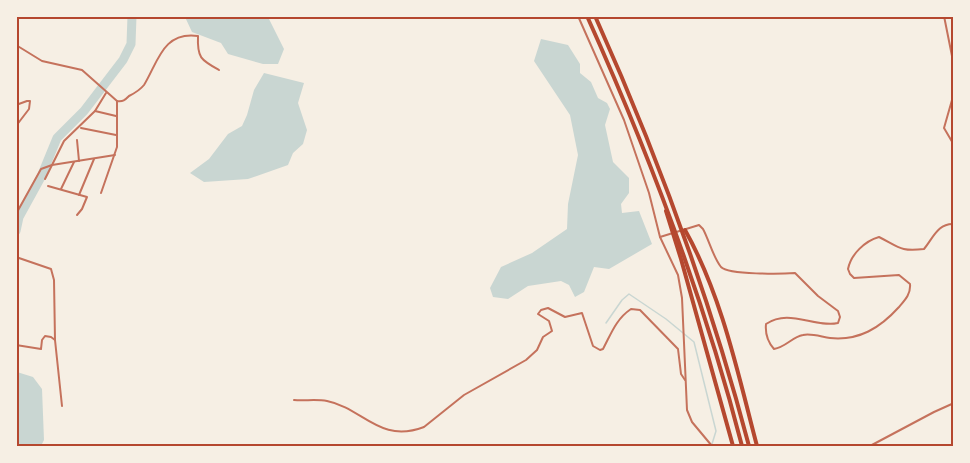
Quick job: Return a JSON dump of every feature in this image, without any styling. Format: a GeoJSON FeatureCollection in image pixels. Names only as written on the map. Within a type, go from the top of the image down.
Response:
{"type":"FeatureCollection","features":[{"type":"Feature","properties":{"kind":"highway"},"geometry":{"type":"LineString","coordinates":[[587,16],[650,163],[699,298],[742,447]]}},
{"type":"Feature","properties":{"kind":"highway"},"geometry":{"type":"LineString","coordinates":[[595,16],[647,135],[679,219],[703,287],[749,447]]}},
{"type":"Feature","properties":{"kind":"highway"},"geometry":{"type":"LineString","coordinates":[[650,163],[681,259],[733,447]]}},
{"type":"Feature","properties":{"kind":"highway"},"geometry":{"type":"LineString","coordinates":[[679,219],[698,253],[721,316],[757,447]]}},
{"type":"Feature","properties":{"kind":"street"},"geometry":{"type":"LineString","coordinates":[[578,16],[624,120],[662,236],[678,275],[682,298],[687,410],[692,422],[712,447]]}},
{"type":"Feature","properties":{"kind":"street"},"geometry":{"type":"LineString","coordinates":[[944,16],[954,66]]}},
{"type":"Feature","properties":{"kind":"street"},"geometry":{"type":"LineString","coordinates":[[16,45],[42,61],[82,70],[117,102],[122,102],[143,86],[162,50],[179,38],[189,35],[198,36],[197,51],[202,60],[219,70]]}},
{"type":"Feature","properties":{"kind":"street"},"geometry":{"type":"LineString","coordinates":[[45,180],[64,141],[95,111],[106,93]]}},
{"type":"Feature","properties":{"kind":"street"},"geometry":{"type":"LineString","coordinates":[[954,93],[944,128],[954,145]]}},
{"type":"Feature","properties":{"kind":"street"},"geometry":{"type":"LineString","coordinates":[[16,105],[30,102],[29,109],[16,126]]}},
{"type":"Feature","properties":{"kind":"street"},"geometry":{"type":"LineString","coordinates":[[101,194],[115,155],[117,102]]}},
{"type":"Feature","properties":{"kind":"street"},"geometry":{"type":"LineString","coordinates":[[95,111],[117,116]]}},
{"type":"Feature","properties":{"kind":"street"},"geometry":{"type":"LineString","coordinates":[[79,128],[116,135]]}},
{"type":"Feature","properties":{"kind":"street"},"geometry":{"type":"LineString","coordinates":[[77,140],[79,161]]}},
{"type":"Feature","properties":{"kind":"street"},"geometry":{"type":"LineString","coordinates":[[16,214],[41,169],[52,165],[115,155]]}},
{"type":"Feature","properties":{"kind":"street"},"geometry":{"type":"LineString","coordinates":[[79,195],[94,159]]}},
{"type":"Feature","properties":{"kind":"street"},"geometry":{"type":"LineString","coordinates":[[61,189],[74,162]]}},
{"type":"Feature","properties":{"kind":"street"},"geometry":{"type":"LineString","coordinates":[[48,186],[87,197],[77,215]]}},
{"type":"Feature","properties":{"kind":"street"},"geometry":{"type":"LineString","coordinates":[[662,236],[699,225],[703,228],[721,266],[726,270],[766,274],[795,273],[818,297],[838,311],[840,317],[838,323],[828,325],[786,317],[772,320],[766,324],[765,333],[774,348],[782,347],[804,335],[842,339],[873,330],[907,298],[911,290],[910,284],[900,275],[854,278],[848,269],[857,252],[866,242],[879,237],[901,249],[909,251],[924,249],[935,232],[943,225],[954,224]]}},
{"type":"Feature","properties":{"kind":"street"},"geometry":{"type":"LineString","coordinates":[[16,257],[51,269],[54,280],[55,340],[62,406]]}},
{"type":"Feature","properties":{"kind":"street"},"geometry":{"type":"LineString","coordinates":[[294,400],[327,401],[382,429],[417,430],[464,395],[533,354],[543,337],[552,331],[549,321],[538,314],[544,308],[552,309],[565,317],[582,314],[593,346],[600,350],[603,349],[619,320],[631,309],[640,310],[678,349],[681,374],[686,380]]}},
{"type":"Feature","properties":{"kind":"street"},"geometry":{"type":"LineString","coordinates":[[16,345],[41,349],[45,336],[55,340]]}},
{"type":"Feature","properties":{"kind":"street"},"geometry":{"type":"LineString","coordinates":[[954,361],[954,366]]}},
{"type":"Feature","properties":{"kind":"street"},"geometry":{"type":"LineString","coordinates":[[870,447],[954,403]]}},
{"type":"Feature","properties":{"kind":"street"},"geometry":{"type":"LineString","coordinates":[[854,447],[858,445],[863,447]]}},
{"type":"Feature","properties":{"kind":"shaded area"},"geometry":{"type":"Polygon","coordinates":[[[185,17],[268,17],[284,49],[278,64],[263,64],[228,54],[221,43],[192,32],[185,17]]]}},
{"type":"Feature","properties":{"kind":"shaded area"},"geometry":{"type":"Polygon","coordinates":[[[541,39],[568,45],[580,64],[580,73],[591,82],[598,98],[607,103],[610,109],[605,125],[613,162],[629,178],[629,193],[621,204],[622,213],[639,211],[652,244],[609,269],[594,267],[584,292],[575,297],[569,285],[561,281],[528,286],[508,299],[493,297],[490,288],[501,267],[532,253],[567,229],[568,204],[578,155],[570,115],[534,61],[541,39]]]}},
{"type":"Feature","properties":{"kind":"shaded area"},"geometry":{"type":"Polygon","coordinates":[[[264,73],[304,83],[298,103],[307,130],[303,144],[293,153],[288,165],[248,179],[204,182],[190,173],[209,159],[228,134],[242,126],[254,90],[264,73]]]}},
{"type":"Feature","properties":{"kind":"shaded area"},"geometry":{"type":"Polygon","coordinates":[[[17,372],[33,377],[42,389],[44,440],[41,446],[17,446],[17,372]]]}},
{"type":"Feature","properties":{"kind":"waterway"},"geometry":{"type":"LineString","coordinates":[[16,231],[19,217],[41,177],[57,138],[84,111],[123,60],[131,44],[132,16]]}},
{"type":"Feature","properties":{"kind":"waterway"},"geometry":{"type":"LineString","coordinates":[[606,323],[629,294],[666,319],[694,342],[716,431],[712,444]]}}]}
